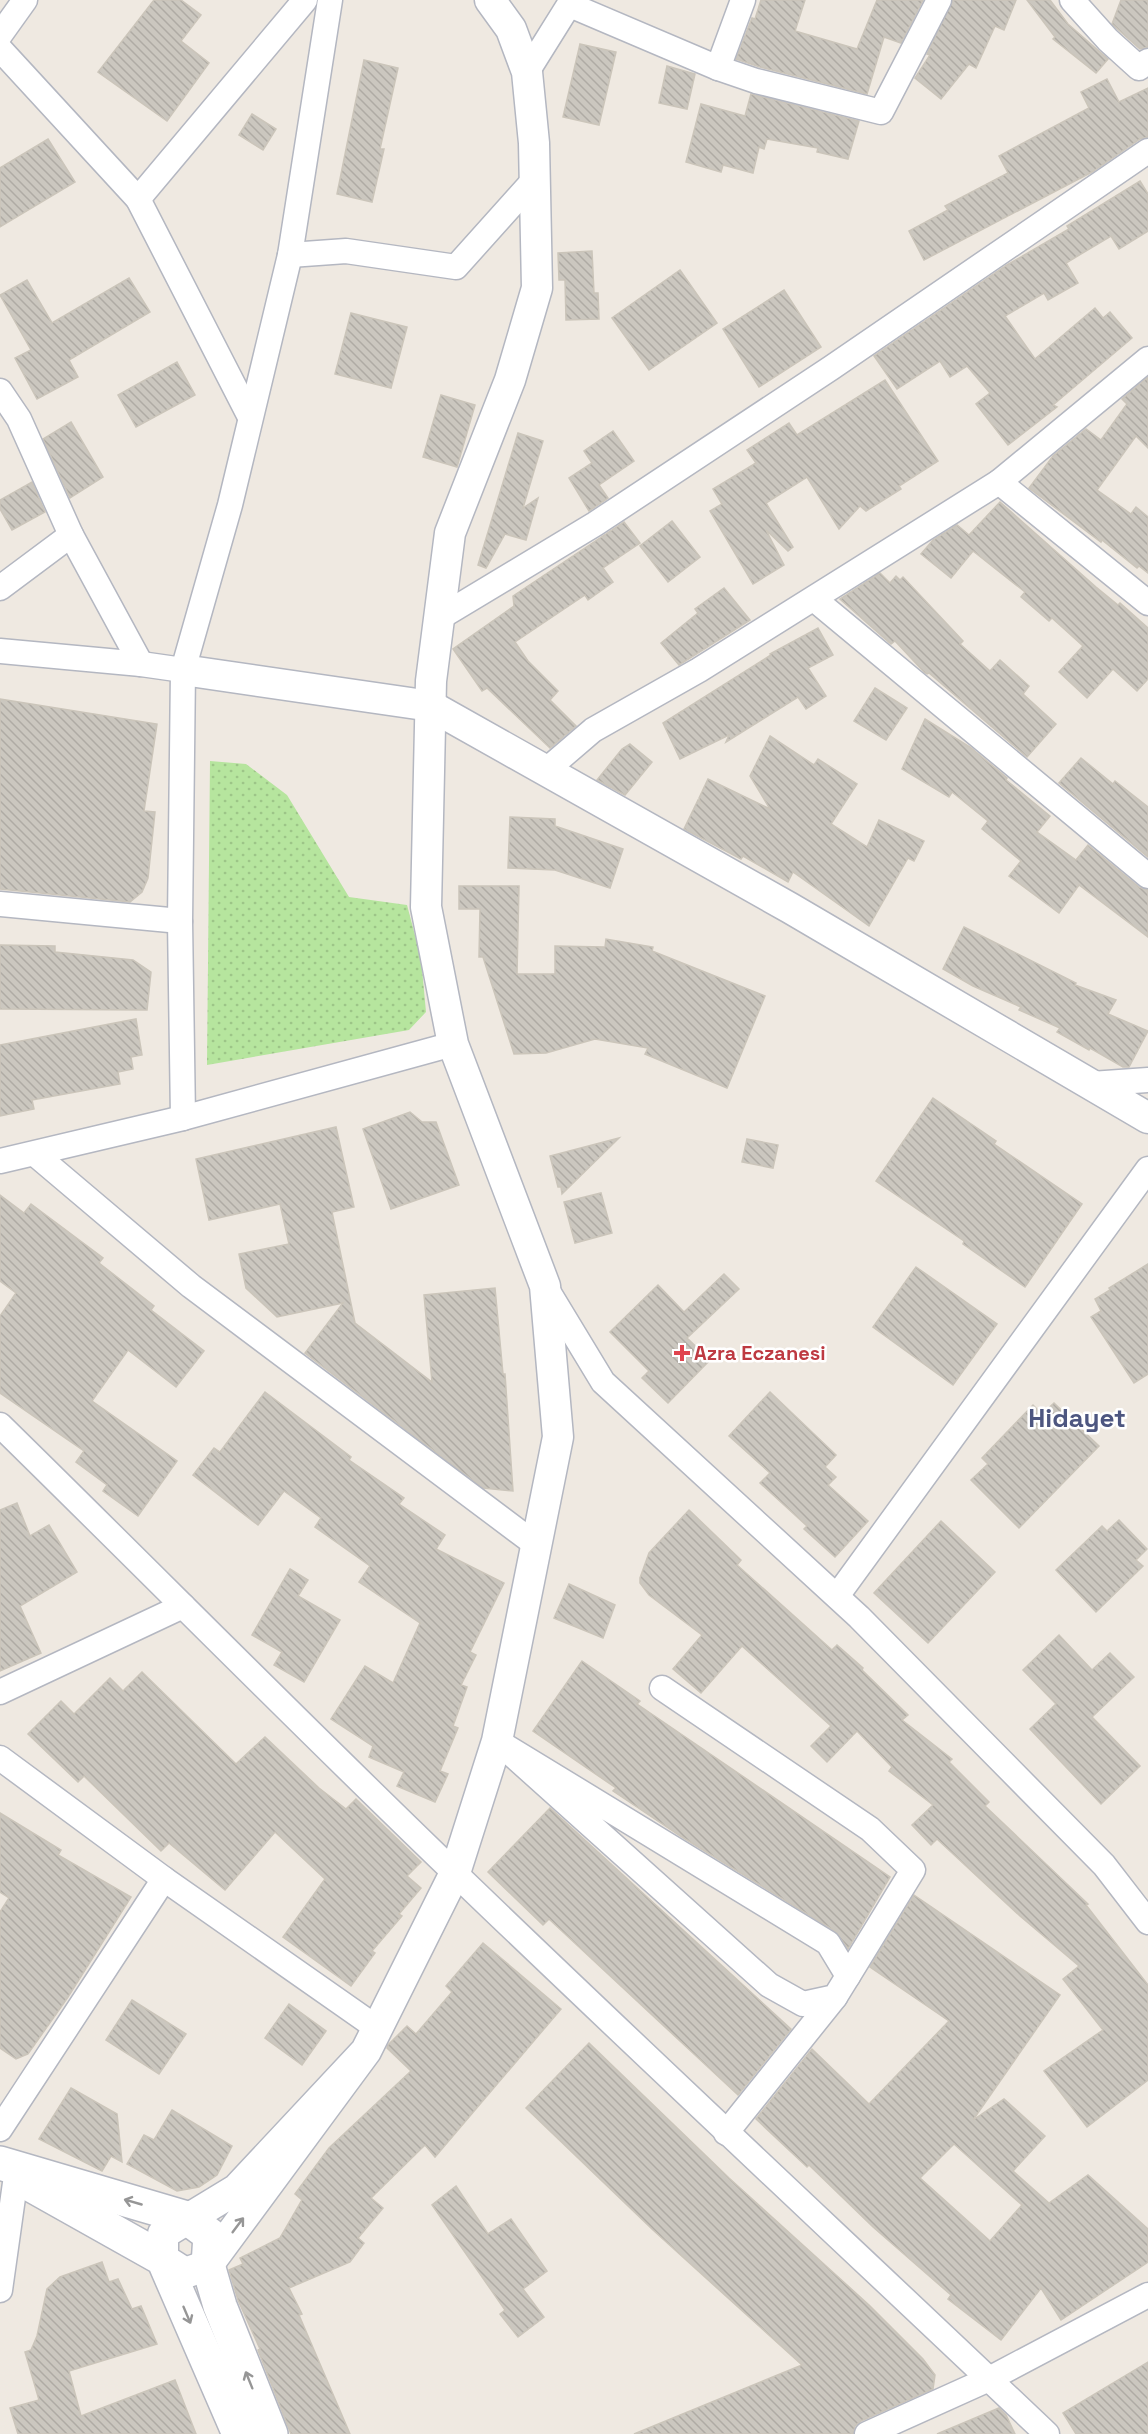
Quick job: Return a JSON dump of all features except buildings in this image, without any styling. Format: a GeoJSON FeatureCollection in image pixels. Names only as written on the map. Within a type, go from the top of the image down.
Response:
{"type":"FeatureCollection","features":[{"type":"Feature","properties":{"kind":"main road"},"geometry":{"type":"LineString","coordinates":[[5,2169],[187,2218],[210,2235],[208,2265],[220,2306],[271,2434]]}},
{"type":"Feature","properties":{"kind":"main road"},"geometry":{"type":"LineString","coordinates":[[5,2169],[163,2259],[238,2434]]}},
{"type":"Feature","properties":{"kind":"street"},"geometry":{"type":"LineString","coordinates":[[138,199],[304,0]]}},
{"type":"Feature","properties":{"kind":"street"},"geometry":{"type":"LineString","coordinates":[[183,1118],[180,921],[183,670],[230,505],[290,255],[330,0]]}},
{"type":"Feature","properties":{"kind":"street"},"geometry":{"type":"LineString","coordinates":[[490,0],[511,29],[527,72],[534,143],[537,288],[510,380],[450,533],[431,681],[426,907],[453,1044],[545,1286],[603,1382],[837,1596],[1104,1865],[1148,1922]]}},
{"type":"Feature","properties":{"kind":"street"},"geometry":{"type":"LineString","coordinates":[[718,68],[743,0]]}},
{"type":"Feature","properties":{"kind":"street"},"geometry":{"type":"LineString","coordinates":[[527,72],[571,2],[718,68],[756,81],[881,112],[939,0]]}},
{"type":"Feature","properties":{"kind":"street"},"geometry":{"type":"LineString","coordinates":[[1072,0],[1108,40],[1139,68],[1148,61]]}},
{"type":"Feature","properties":{"kind":"street"},"geometry":{"type":"LineString","coordinates":[[0,35],[16,3]]}},
{"type":"Feature","properties":{"kind":"street"},"geometry":{"type":"LineString","coordinates":[[0,50],[138,199],[250,417]]}},
{"type":"Feature","properties":{"kind":"street"},"geometry":{"type":"LineString","coordinates":[[439,618],[595,524],[772,407],[1148,151]]}},
{"type":"Feature","properties":{"kind":"street"},"geometry":{"type":"LineString","coordinates":[[290,255],[346,251],[456,267],[534,180]]}},
{"type":"Feature","properties":{"kind":"street"},"geometry":{"type":"LineString","coordinates":[[544,772],[593,730],[699,670],[999,482],[1148,359]]}},
{"type":"Feature","properties":{"kind":"street"},"geometry":{"type":"LineString","coordinates":[[0,391],[20,419],[71,535],[141,664]]}},
{"type":"Feature","properties":{"kind":"street"},"geometry":{"type":"LineString","coordinates":[[999,482],[1148,603]]}},
{"type":"Feature","properties":{"kind":"street"},"geometry":{"type":"LineString","coordinates":[[0,588],[71,535]]}},
{"type":"Feature","properties":{"kind":"street"},"geometry":{"type":"LineString","coordinates":[[814,599],[1148,876]]}},
{"type":"Feature","properties":{"kind":"street"},"geometry":{"type":"LineString","coordinates":[[0,651],[141,664],[431,706],[544,772],[790,908],[1148,1118]]}},
{"type":"Feature","properties":{"kind":"street"},"geometry":{"type":"LineString","coordinates":[[0,904],[180,921]]}},
{"type":"Feature","properties":{"kind":"street"},"geometry":{"type":"LineString","coordinates":[[0,1161],[183,1118],[453,1044]]}},
{"type":"Feature","properties":{"kind":"street"},"geometry":{"type":"LineString","coordinates":[[1091,1084],[1148,1080]]}},
{"type":"Feature","properties":{"kind":"street"},"geometry":{"type":"LineString","coordinates":[[35,1154],[191,1286],[535,1544]]}},
{"type":"Feature","properties":{"kind":"street"},"geometry":{"type":"LineString","coordinates":[[837,1596],[1148,1169]]}},
{"type":"Feature","properties":{"kind":"street"},"geometry":{"type":"LineString","coordinates":[[372,2039],[237,2189],[163,2235],[163,2259],[185,2272],[208,2265],[372,2039],[455,1873],[497,1741],[558,1437],[545,1286]]}},
{"type":"Feature","properties":{"kind":"street"},"geometry":{"type":"LineString","coordinates":[[0,1425],[455,1873],[726,2133],[850,2246],[1047,2434]]}},
{"type":"Feature","properties":{"kind":"street"},"geometry":{"type":"LineString","coordinates":[[0,1692],[183,1606]]}},
{"type":"Feature","properties":{"kind":"street"},"geometry":{"type":"LineString","coordinates":[[662,1688],[870,1829],[913,1870],[835,1997],[726,2133]]}},
{"type":"Feature","properties":{"kind":"street"},"geometry":{"type":"LineString","coordinates":[[497,1741],[828,1943],[848,1976]]}},
{"type":"Feature","properties":{"kind":"street"},"geometry":{"type":"LineString","coordinates":[[497,1741],[769,1985],[803,2004],[835,1997]]}},
{"type":"Feature","properties":{"kind":"street"},"geometry":{"type":"LineString","coordinates":[[0,1758],[164,1879],[372,2039]]}},
{"type":"Feature","properties":{"kind":"street"},"geometry":{"type":"LineString","coordinates":[[0,2129],[164,1879]]}},
{"type":"Feature","properties":{"kind":"street"},"geometry":{"type":"LineString","coordinates":[[0,2290],[5,2169]]}},
{"type":"Feature","properties":{"kind":"street"},"geometry":{"type":"LineString","coordinates":[[867,2434],[989,2379],[1148,2295]]}},
{"type":"Feature","properties":{"kind":"green space"},"geometry":{"type":"Polygon","coordinates":[[[210,761],[246,764],[287,795],[349,897],[407,905],[421,958],[426,1012],[409,1030],[207,1065],[210,761]]]}},
{"type":"Feature","properties":{"kind":"place","name":"Azra Eczanesi"},"geometry":{"type":"Point","coordinates":[682,1353]}},
{"type":"Feature","properties":{"kind":"district","name":"Hidayet"},"geometry":{"type":"Point","coordinates":[1077,1418]}}]}
